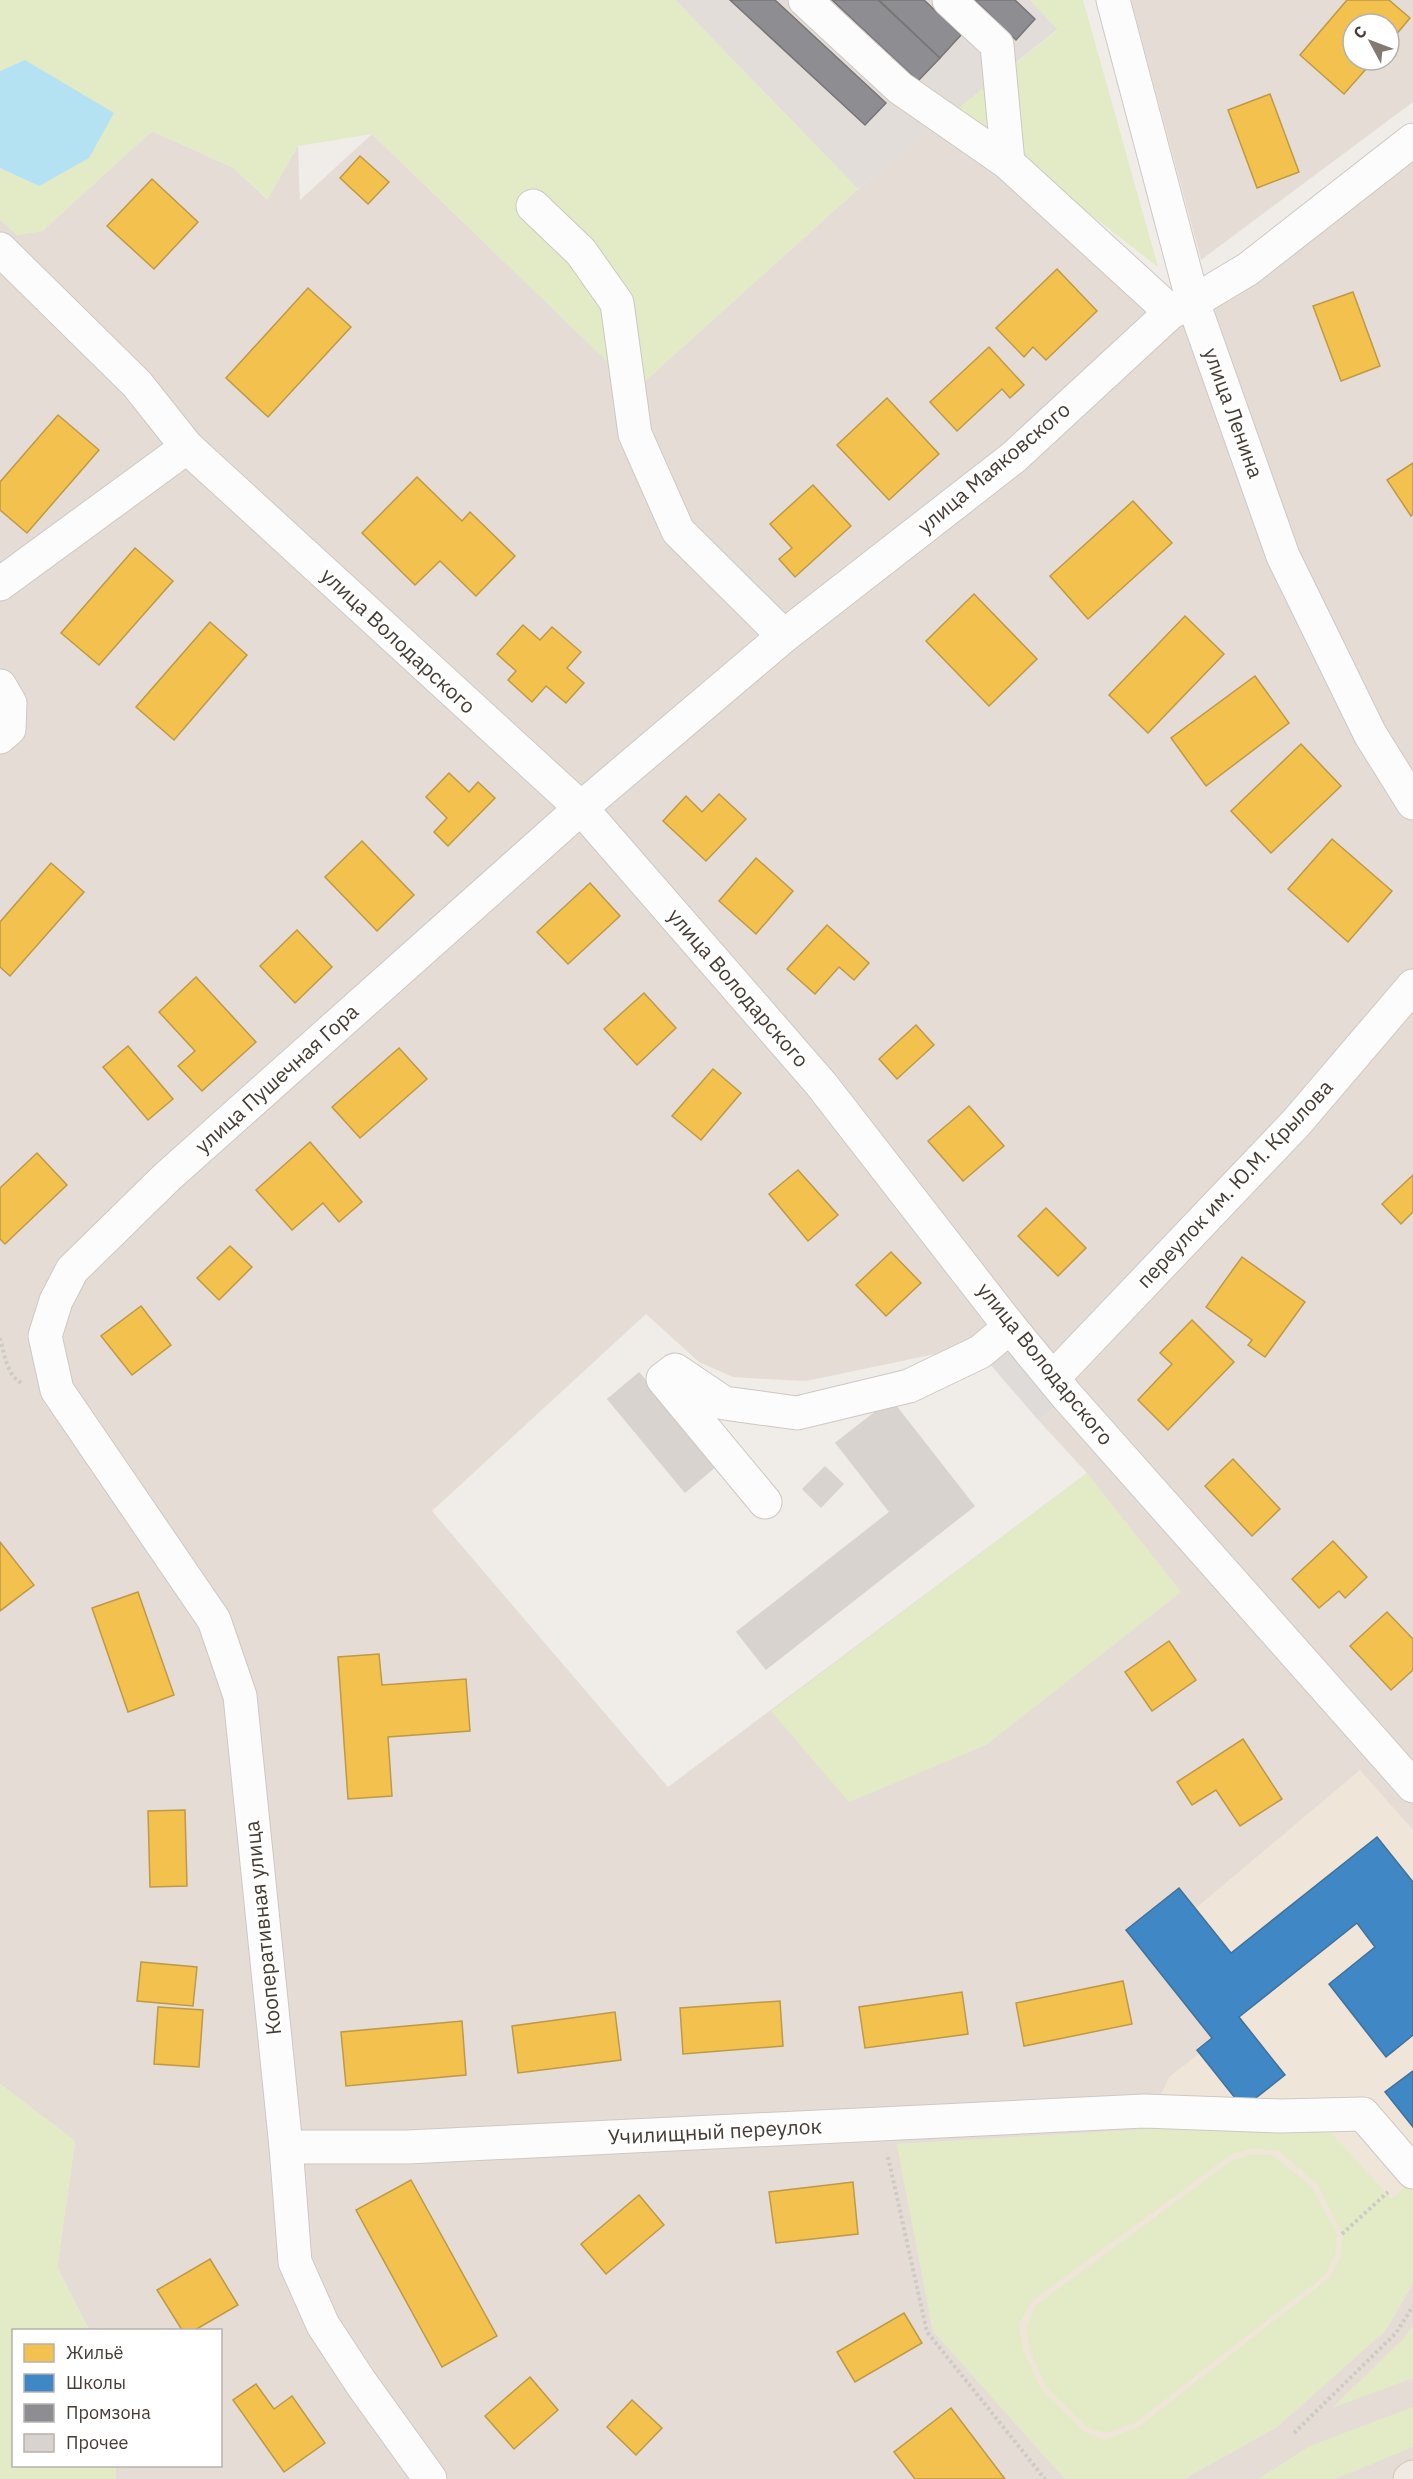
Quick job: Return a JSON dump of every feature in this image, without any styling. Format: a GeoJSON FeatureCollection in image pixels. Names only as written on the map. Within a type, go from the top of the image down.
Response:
{"type":"FeatureCollection","features":[{"type":"Feature","properties":{"kind":"street"},"geometry":{"type":"LineString","coordinates":[[805,0],[900,88],[1008,163],[1182,307]]}},
{"type":"Feature","properties":{"kind":"street"},"geometry":{"type":"LineString","coordinates":[[949,0],[997,45],[1008,163]]}},
{"type":"Feature","properties":{"kind":"street","name":"улица Ленина"},"geometry":{"type":"LineString","coordinates":[[1113,0],[1182,307],[1283,556],[1370,734],[1413,803]]}},
{"type":"Feature","properties":{"kind":"street","name":"улица Маяковского"},"geometry":{"type":"LineString","coordinates":[[581,808],[784,636],[1014,457],[1182,307],[1248,269],[1413,140]]}},
{"type":"Feature","properties":{"kind":"street"},"geometry":{"type":"LineString","coordinates":[[533,206],[581,252],[617,303],[635,434],[678,531],[784,636]]}},
{"type":"Feature","properties":{"kind":"street","name":"улица Володарского"},"geometry":{"type":"LineString","coordinates":[[0,249],[137,384],[187,447],[581,808],[821,1084],[1002,1313],[1010,1327],[1053,1378],[1413,1786]]}},
{"type":"Feature","properties":{"kind":"street"},"geometry":{"type":"LineString","coordinates":[[0,584],[187,447]]}},
{"type":"Feature","properties":{"kind":"street"},"geometry":{"type":"LineString","coordinates":[[0,686],[10,703],[9,729],[0,737]]}},
{"type":"Feature","properties":{"kind":"street","name":"улица Пушечная Гора"},"geometry":{"type":"LineString","coordinates":[[57,1390],[45,1336],[56,1301],[72,1270],[167,1177],[581,808]]}},
{"type":"Feature","properties":{"kind":"street","name":"переулок им. Ю.М. Крылова"},"geometry":{"type":"LineString","coordinates":[[1053,1378],[1296,1122],[1413,986]]}},
{"type":"Feature","properties":{"kind":"street"},"geometry":{"type":"LineString","coordinates":[[765,1502],[663,1379],[675,1370],[723,1403],[797,1413],[909,1386],[980,1352],[1010,1327]]}},
{"type":"Feature","properties":{"kind":"street","name":"Кооперативная улица"},"geometry":{"type":"LineString","coordinates":[[57,1390],[214,1620],[240,1696],[286,2147],[295,2262],[322,2325],[430,2479]]}},
{"type":"Feature","properties":{"kind":"street","name":"Училищный переулок"},"geometry":{"type":"LineString","coordinates":[[286,2147],[408,2147],[1144,2111],[1280,2116],[1363,2114],[1412,2171]]}},
{"type":"Feature","properties":{"kind":"path"},"geometry":{"type":"LineString","coordinates":[[881,2124],[927,2332],[1045,2479]]}},
{"type":"Feature","properties":{"kind":"path"},"geometry":{"type":"LineString","coordinates":[[1342,2234],[1412,2171]]}},
{"type":"Feature","properties":{"kind":"path"},"geometry":{"type":"LineString","coordinates":[[1294,2433],[1396,2332],[1413,2306]]}},
{"type":"Feature","properties":{"kind":"shaded area"},"geometry":{"type":"Polygon","coordinates":[[[675,0],[1030,0],[1058,29],[858,189],[675,0]]]}},
{"type":"Feature","properties":{"kind":"shaded area"},"geometry":{"type":"Polygon","coordinates":[[[1131,0],[1413,0],[1413,102],[1201,260],[1131,0]]]}},
{"type":"Feature","properties":{"kind":"shaded area"},"geometry":{"type":"Polygon","coordinates":[[[945,119],[1171,312],[1413,140],[1413,2479],[116,2479],[116,2467],[222,2467],[222,2329],[88,2329],[57,2267],[75,2141],[0,2084],[0,219],[17,235],[42,231],[152,131],[234,168],[267,199],[298,146],[300,200],[372,134],[636,389],[858,189],[945,119]],[[646,1314],[432,1511],[668,1787],[1087,1473],[1039,1421],[1067,1396],[970,1341],[950,1351],[806,1381],[733,1377],[699,1362],[646,1314]]]}},
{"type":"Feature","properties":{"kind":"shaded area"},"geometry":{"type":"Polygon","coordinates":[[[1001,1313],[1067,1396],[1039,1421],[970,1341],[1001,1313]]]}},
{"type":"Feature","properties":{"kind":"shaded area"},"geometry":{"type":"Polygon","coordinates":[[[1360,1770],[1413,1830],[1413,2283],[1386,2330],[1277,2427],[1184,2479],[1065,2479],[933,2331],[897,2144],[1135,2130],[1147,2125],[1169,2077],[1200,2053],[1197,2050],[1212,2038],[1126,1930],[1179,1888],[1196,1908],[1360,1770]]]}},
{"type":"Feature","properties":{"kind":"green space"},"geometry":{"type":"Polygon","coordinates":[[[0,0],[675,0],[858,189],[636,389],[372,134],[298,146],[268,199],[234,168],[152,131],[42,231],[17,235],[0,219],[0,168],[39,186],[25,60],[0,71],[0,0]]]}},
{"type":"Feature","properties":{"kind":"green space"},"geometry":{"type":"Polygon","coordinates":[[[1030,0],[1083,0],[1158,267],[956,110],[1058,30],[1030,0]]]}},
{"type":"Feature","properties":{"kind":"green space"},"geometry":{"type":"Polygon","coordinates":[[[1087,1473],[1181,1592],[986,1745],[849,1802],[771,1711],[1087,1473]]]}},
{"type":"Feature","properties":{"kind":"green space"},"geometry":{"type":"Polygon","coordinates":[[[0,2084],[75,2141],[57,2267],[88,2329],[12,2329],[12,2467],[116,2467],[116,2479],[0,2479],[0,2084]]]}},
{"type":"Feature","properties":{"kind":"green space"},"geometry":{"type":"Polygon","coordinates":[[[1147,2125],[1331,2133],[1392,2199],[1407,2185],[1413,2192],[1413,2283],[1386,2330],[1277,2427],[1184,2479],[1065,2479],[933,2331],[897,2144],[1135,2130],[1147,2125]],[[1252,2149],[1232,2154],[1032,2301],[1019,2324],[1023,2350],[1041,2389],[1085,2432],[1104,2440],[1137,2428],[1329,2278],[1341,2256],[1342,2234],[1318,2185],[1278,2150],[1252,2149]]]}},
{"type":"Feature","properties":{"kind":"green space"},"geometry":{"type":"Polygon","coordinates":[[[1250,2155],[1272,2155],[1311,2186],[1337,2234],[1335,2254],[1325,2275],[1135,2423],[1106,2433],[1088,2428],[1046,2387],[1030,2352],[1026,2328],[1035,2306],[1231,2161],[1250,2155]]]}},
{"type":"Feature","properties":{"kind":"green space"},"geometry":{"type":"Polygon","coordinates":[[[1413,2325],[1413,2378],[1332,2408],[1405,2337],[1413,2325]]]}},
{"type":"Feature","properties":{"kind":"green space"},"geometry":{"type":"Polygon","coordinates":[[[1413,2407],[1413,2447],[1335,2479],[1258,2479],[1310,2446],[1413,2407]]]}},
{"type":"Feature","properties":{"kind":"water"},"geometry":{"type":"Polygon","coordinates":[[[25,60],[114,113],[89,158],[39,186],[0,168],[0,71],[25,60]]]}},
{"type":"Feature","properties":{"kind":"building: Жильё"},"geometry":{"type":"Polygon","coordinates":[[[1347,0],[1389,0],[1410,18],[1401,29],[1401,12],[1341,12],[1341,72],[1363,72],[1344,94],[1300,55],[1347,0]]]}},
{"type":"Feature","properties":{"kind":"building: Жильё"},"geometry":{"type":"Polygon","coordinates":[[[1270,94],[1299,172],[1257,188],[1228,110],[1270,94]]]}},
{"type":"Feature","properties":{"kind":"building: Жильё"},"geometry":{"type":"Polygon","coordinates":[[[360,156],[389,182],[368,204],[340,178],[360,156]]]}},
{"type":"Feature","properties":{"kind":"building: Жильё"},"geometry":{"type":"Polygon","coordinates":[[[152,179],[198,222],[154,269],[107,226],[152,179]]]}},
{"type":"Feature","properties":{"kind":"building: Жильё"},"geometry":{"type":"Polygon","coordinates":[[[1057,269],[1097,311],[1046,360],[1033,347],[1024,357],[996,328],[1057,269]]]}},
{"type":"Feature","properties":{"kind":"building: Жильё"},"geometry":{"type":"Polygon","coordinates":[[[308,288],[351,327],[268,417],[226,378],[308,288]]]}},
{"type":"Feature","properties":{"kind":"building: Жильё"},"geometry":{"type":"Polygon","coordinates":[[[1353,292],[1380,366],[1341,381],[1313,306],[1353,292]]]}},
{"type":"Feature","properties":{"kind":"building: Жильё"},"geometry":{"type":"Polygon","coordinates":[[[989,347],[1024,385],[1010,398],[1002,389],[957,431],[930,402],[989,347]]]}},
{"type":"Feature","properties":{"kind":"building: Жильё"},"geometry":{"type":"Polygon","coordinates":[[[887,398],[939,454],[889,500],[837,445],[887,398]]]}},
{"type":"Feature","properties":{"kind":"building: Жильё"},"geometry":{"type":"Polygon","coordinates":[[[58,415],[99,450],[27,533],[0,510],[0,482],[58,415]]]}},
{"type":"Feature","properties":{"kind":"building: Жильё"},"geometry":{"type":"Polygon","coordinates":[[[1413,463],[1413,514],[1411,516],[1387,480],[1413,463]]]}},
{"type":"Feature","properties":{"kind":"building: Жильё"},"geometry":{"type":"Polygon","coordinates":[[[417,477],[462,521],[470,512],[515,556],[476,596],[440,561],[415,585],[362,533],[417,477]]]}},
{"type":"Feature","properties":{"kind":"building: Жильё"},"geometry":{"type":"Polygon","coordinates":[[[813,485],[851,526],[795,577],[779,559],[792,548],[770,524],[813,485]]]}},
{"type":"Feature","properties":{"kind":"building: Жильё"},"geometry":{"type":"Polygon","coordinates":[[[1133,501],[1172,543],[1088,619],[1050,576],[1133,501]]]}},
{"type":"Feature","properties":{"kind":"building: Жильё"},"geometry":{"type":"Polygon","coordinates":[[[135,548],[173,581],[99,665],[61,633],[135,548]]]}},
{"type":"Feature","properties":{"kind":"building: Жильё"},"geometry":{"type":"Polygon","coordinates":[[[974,594],[1037,659],[989,706],[926,641],[974,594]]]}},
{"type":"Feature","properties":{"kind":"building: Жильё"},"geometry":{"type":"Polygon","coordinates":[[[1185,616],[1224,654],[1148,733],[1109,695],[1185,616]]]}},
{"type":"Feature","properties":{"kind":"building: Жильё"},"geometry":{"type":"Polygon","coordinates":[[[210,622],[247,655],[174,740],[136,707],[210,622]]]}},
{"type":"Feature","properties":{"kind":"building: Жильё"},"geometry":{"type":"Polygon","coordinates":[[[523,625],[540,640],[552,627],[581,652],[567,668],[584,683],[566,703],[546,686],[532,702],[508,680],[516,671],[497,654],[523,625]]]}},
{"type":"Feature","properties":{"kind":"building: Жильё"},"geometry":{"type":"Polygon","coordinates":[[[1255,676],[1289,723],[1206,786],[1171,738],[1255,676]]]}},
{"type":"Feature","properties":{"kind":"building: Жильё"},"geometry":{"type":"Polygon","coordinates":[[[1301,744],[1341,786],[1271,853],[1231,811],[1301,744]]]}},
{"type":"Feature","properties":{"kind":"building: Жильё"},"geometry":{"type":"Polygon","coordinates":[[[449,773],[469,792],[478,782],[495,798],[448,846],[434,832],[447,818],[426,797],[449,773]]]}},
{"type":"Feature","properties":{"kind":"building: Жильё"},"geometry":{"type":"Polygon","coordinates":[[[719,794],[746,819],[706,861],[663,821],[686,796],[702,812],[719,794]]]}},
{"type":"Feature","properties":{"kind":"building: Жильё"},"geometry":{"type":"Polygon","coordinates":[[[1332,839],[1392,891],[1348,942],[1288,889],[1332,839]]]}},
{"type":"Feature","properties":{"kind":"building: Жильё"},"geometry":{"type":"Polygon","coordinates":[[[362,841],[414,895],[377,931],[325,877],[362,841]]]}},
{"type":"Feature","properties":{"kind":"building: Жильё"},"geometry":{"type":"Polygon","coordinates":[[[756,858],[793,891],[756,934],[719,901],[756,858]]]}},
{"type":"Feature","properties":{"kind":"building: Жильё"},"geometry":{"type":"Polygon","coordinates":[[[51,863],[84,892],[10,976],[0,967],[0,922],[51,863]]]}},
{"type":"Feature","properties":{"kind":"building: Жильё"},"geometry":{"type":"Polygon","coordinates":[[[590,883],[620,916],[568,964],[537,932],[590,883]]]}},
{"type":"Feature","properties":{"kind":"building: Жильё"},"geometry":{"type":"Polygon","coordinates":[[[827,925],[869,963],[854,980],[839,967],[815,994],[787,969],[827,925]]]}},
{"type":"Feature","properties":{"kind":"building: Жильё"},"geometry":{"type":"Polygon","coordinates":[[[297,930],[332,967],[295,1003],[260,966],[297,930]]]}},
{"type":"Feature","properties":{"kind":"building: Жильё"},"geometry":{"type":"Polygon","coordinates":[[[196,977],[256,1042],[202,1091],[178,1066],[195,1051],[159,1012],[196,977]]]}},
{"type":"Feature","properties":{"kind":"building: Жильё"},"geometry":{"type":"Polygon","coordinates":[[[644,993],[676,1028],[637,1065],[604,1029],[644,993]]]}},
{"type":"Feature","properties":{"kind":"building: Жильё"},"geometry":{"type":"Polygon","coordinates":[[[916,1025],[934,1045],[897,1079],[879,1059],[916,1025]]]}},
{"type":"Feature","properties":{"kind":"building: Жильё"},"geometry":{"type":"Polygon","coordinates":[[[128,1046],[173,1099],[148,1120],[103,1067],[128,1046]]]}},
{"type":"Feature","properties":{"kind":"building: Жильё"},"geometry":{"type":"Polygon","coordinates":[[[399,1048],[427,1079],[360,1138],[332,1107],[399,1048]]]}},
{"type":"Feature","properties":{"kind":"building: Жильё"},"geometry":{"type":"Polygon","coordinates":[[[713,1069],[741,1093],[701,1140],[672,1116],[713,1069]]]}},
{"type":"Feature","properties":{"kind":"building: Жильё"},"geometry":{"type":"Polygon","coordinates":[[[969,1106],[1004,1146],[963,1181],[928,1141],[969,1106]]]}},
{"type":"Feature","properties":{"kind":"building: Жильё"},"geometry":{"type":"Polygon","coordinates":[[[310,1142],[362,1202],[339,1222],[323,1203],[292,1230],[256,1190],[310,1142]]]}},
{"type":"Feature","properties":{"kind":"building: Жильё"},"geometry":{"type":"Polygon","coordinates":[[[37,1153],[67,1185],[5,1244],[0,1239],[0,1188],[37,1153]]]}},
{"type":"Feature","properties":{"kind":"building: Жильё"},"geometry":{"type":"Polygon","coordinates":[[[798,1170],[838,1215],[808,1241],[769,1194],[798,1170]]]}},
{"type":"Feature","properties":{"kind":"building: Жильё"},"geometry":{"type":"Polygon","coordinates":[[[1413,1175],[1413,1212],[1401,1224],[1382,1204],[1413,1175]]]}},
{"type":"Feature","properties":{"kind":"building: Жильё"},"geometry":{"type":"Polygon","coordinates":[[[1046,1208],[1086,1248],[1058,1276],[1018,1236],[1046,1208]]]}},
{"type":"Feature","properties":{"kind":"building: Жильё"},"geometry":{"type":"Polygon","coordinates":[[[230,1246],[252,1267],[219,1300],[197,1278],[230,1246]]]}},
{"type":"Feature","properties":{"kind":"building: Жильё"},"geometry":{"type":"Polygon","coordinates":[[[891,1252],[921,1283],[886,1316],[856,1285],[891,1252]]]}},
{"type":"Feature","properties":{"kind":"building: Жильё"},"geometry":{"type":"Polygon","coordinates":[[[1242,1257],[1305,1302],[1265,1357],[1248,1345],[1252,1340],[1206,1307],[1242,1257]]]}},
{"type":"Feature","properties":{"kind":"building: Жильё"},"geometry":{"type":"Polygon","coordinates":[[[141,1306],[171,1345],[132,1375],[101,1336],[141,1306]]]}},
{"type":"Feature","properties":{"kind":"building: Жильё"},"geometry":{"type":"Polygon","coordinates":[[[1192,1320],[1234,1362],[1168,1430],[1138,1400],[1172,1364],[1160,1353],[1192,1320]]]}},
{"type":"Feature","properties":{"kind":"building: Жильё"},"geometry":{"type":"Polygon","coordinates":[[[1233,1459],[1280,1509],[1252,1536],[1205,1486],[1233,1459]]]}},
{"type":"Feature","properties":{"kind":"building: Жильё"},"geometry":{"type":"Polygon","coordinates":[[[1333,1541],[1367,1577],[1345,1598],[1339,1591],[1319,1608],[1292,1579],[1333,1541]]]}},
{"type":"Feature","properties":{"kind":"building: Жильё"},"geometry":{"type":"Polygon","coordinates":[[[0,1542],[34,1585],[0,1611],[0,1542]]]}},
{"type":"Feature","properties":{"kind":"building: Жильё"},"geometry":{"type":"Polygon","coordinates":[[[138,1592],[174,1695],[128,1712],[92,1608],[138,1592]]]}},
{"type":"Feature","properties":{"kind":"building: Жильё"},"geometry":{"type":"Polygon","coordinates":[[[1387,1612],[1413,1639],[1413,1670],[1391,1690],[1350,1646],[1387,1612]]]}},
{"type":"Feature","properties":{"kind":"building: Жильё"},"geometry":{"type":"Polygon","coordinates":[[[1169,1641],[1196,1680],[1152,1711],[1125,1672],[1169,1641]]]}},
{"type":"Feature","properties":{"kind":"building: Жильё"},"geometry":{"type":"Polygon","coordinates":[[[379,1654],[382,1685],[466,1679],[470,1731],[388,1737],[392,1796],[348,1799],[338,1657],[379,1654]]]}},
{"type":"Feature","properties":{"kind":"building: Жильё"},"geometry":{"type":"Polygon","coordinates":[[[1243,1739],[1282,1799],[1240,1826],[1216,1790],[1192,1805],[1177,1782],[1243,1739]]]}},
{"type":"Feature","properties":{"kind":"building: Жильё"},"geometry":{"type":"Polygon","coordinates":[[[185,1810],[187,1886],[150,1887],[148,1811],[185,1810]]]}},
{"type":"Feature","properties":{"kind":"building: Жильё"},"geometry":{"type":"Polygon","coordinates":[[[141,1962],[197,1967],[193,2006],[137,2001],[141,1962]]]}},
{"type":"Feature","properties":{"kind":"building: Жильё"},"geometry":{"type":"Polygon","coordinates":[[[1123,1981],[1132,2024],[1024,2046],[1016,2003],[1123,1981]]]}},
{"type":"Feature","properties":{"kind":"building: Жильё"},"geometry":{"type":"Polygon","coordinates":[[[962,1992],[968,2034],[865,2048],[859,2007],[962,1992]]]}},
{"type":"Feature","properties":{"kind":"building: Жильё"},"geometry":{"type":"Polygon","coordinates":[[[780,2001],[783,2046],[683,2054],[680,2008],[780,2001]]]}},
{"type":"Feature","properties":{"kind":"building: Жильё"},"geometry":{"type":"Polygon","coordinates":[[[158,2007],[203,2010],[199,2067],[154,2064],[158,2007]]]}},
{"type":"Feature","properties":{"kind":"building: Жильё"},"geometry":{"type":"Polygon","coordinates":[[[615,2012],[621,2060],[518,2073],[512,2026],[615,2012]]]}},
{"type":"Feature","properties":{"kind":"building: Жильё"},"geometry":{"type":"Polygon","coordinates":[[[462,2021],[466,2075],[346,2086],[341,2032],[462,2021]]]}},
{"type":"Feature","properties":{"kind":"building: Жильё"},"geometry":{"type":"Polygon","coordinates":[[[411,2180],[497,2336],[442,2367],[356,2210],[411,2180]]]}},
{"type":"Feature","properties":{"kind":"building: Жильё"},"geometry":{"type":"Polygon","coordinates":[[[853,2182],[858,2234],[776,2243],[769,2192],[853,2182]]]}},
{"type":"Feature","properties":{"kind":"building: Жильё"},"geometry":{"type":"Polygon","coordinates":[[[639,2195],[664,2225],[606,2274],[581,2244],[639,2195]]]}},
{"type":"Feature","properties":{"kind":"building: Жильё"},"geometry":{"type":"Polygon","coordinates":[[[210,2259],[238,2305],[197,2329],[181,2329],[157,2290],[210,2259]]]}},
{"type":"Feature","properties":{"kind":"building: Жильё"},"geometry":{"type":"Polygon","coordinates":[[[904,2313],[922,2343],[855,2382],[837,2352],[904,2313]]]}},
{"type":"Feature","properties":{"kind":"building: Жильё"},"geometry":{"type":"Polygon","coordinates":[[[530,2377],[558,2410],[514,2449],[485,2416],[530,2377]]]}},
{"type":"Feature","properties":{"kind":"building: Жильё"},"geometry":{"type":"Polygon","coordinates":[[[256,2384],[274,2409],[292,2396],[325,2443],[284,2472],[233,2400],[256,2384]]]}},
{"type":"Feature","properties":{"kind":"building: Жильё"},"geometry":{"type":"Polygon","coordinates":[[[632,2400],[662,2428],[636,2455],[607,2427],[632,2400]]]}},
{"type":"Feature","properties":{"kind":"building: Жильё"},"geometry":{"type":"Polygon","coordinates":[[[951,2408],[1005,2479],[915,2479],[894,2452],[951,2408]]]}},
{"type":"Feature","properties":{"kind":"building: Школы"},"geometry":{"type":"Polygon","coordinates":[[[1377,1837],[1413,1882],[1413,2035],[1386,2057],[1329,1984],[1375,1947],[1357,1923],[1239,2017],[1285,2075],[1243,2108],[1197,2050],[1212,2038],[1126,1930],[1179,1888],[1231,1953],[1377,1837]]]}},
{"type":"Feature","properties":{"kind":"building: Школы"},"geometry":{"type":"Polygon","coordinates":[[[1413,2071],[1413,2127],[1385,2092],[1413,2071]]]}},
{"type":"Feature","properties":{"kind":"building: Промзона"},"geometry":{"type":"Polygon","coordinates":[[[730,0],[775,0],[886,103],[865,125],[730,0]]]}},
{"type":"Feature","properties":{"kind":"building: Промзона"},"geometry":{"type":"Polygon","coordinates":[[[832,0],[878,0],[940,58],[918,81],[832,0]]]}},
{"type":"Feature","properties":{"kind":"building: Промзона"},"geometry":{"type":"Polygon","coordinates":[[[879,0],[924,0],[961,35],[940,58],[879,0]]]}},
{"type":"Feature","properties":{"kind":"building: Промзона"},"geometry":{"type":"Polygon","coordinates":[[[975,0],[1015,0],[1035,19],[1016,40],[975,0]]]}},
{"type":"Feature","properties":{"kind":"building: Прочее"},"geometry":{"type":"Polygon","coordinates":[[[639,1373],[716,1466],[685,1492],[608,1399],[639,1373]]]}},
{"type":"Feature","properties":{"kind":"building: Прочее"},"geometry":{"type":"Polygon","coordinates":[[[891,1400],[974,1506],[766,1669],[737,1632],[890,1512],[836,1443],[891,1400]]]}},
{"type":"Feature","properties":{"kind":"building: Прочее"},"geometry":{"type":"Polygon","coordinates":[[[825,1467],[843,1484],[821,1507],[803,1489],[825,1467]]]}}]}
